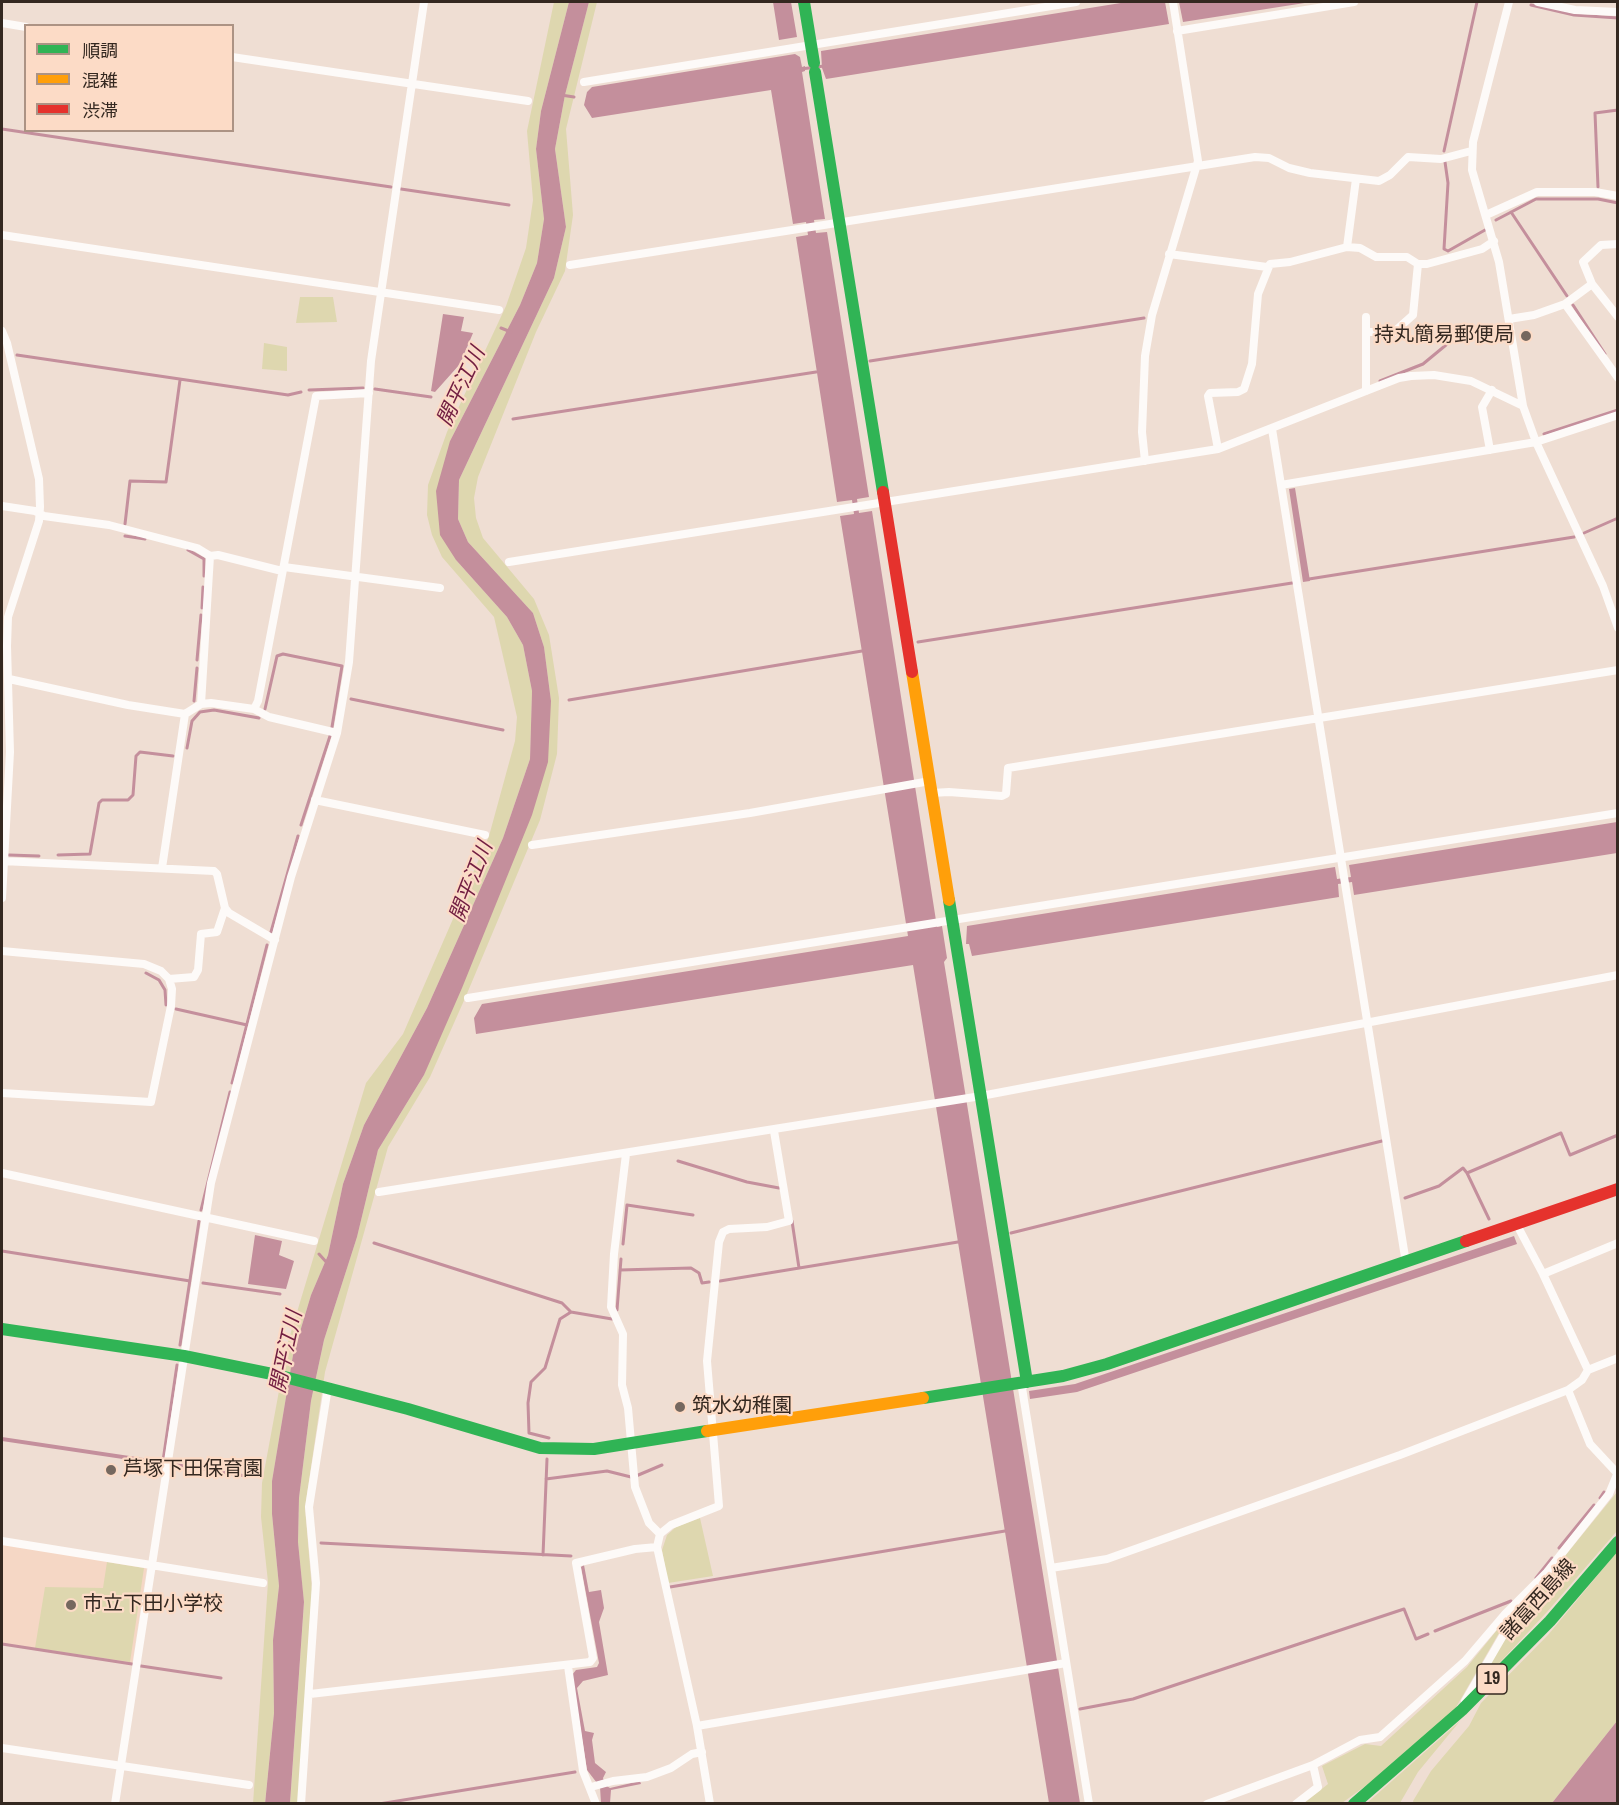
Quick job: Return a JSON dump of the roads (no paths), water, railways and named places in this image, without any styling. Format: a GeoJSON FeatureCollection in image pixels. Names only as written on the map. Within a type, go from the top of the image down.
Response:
{"type":"FeatureCollection","features":[{"type":"Feature","properties":{"kind":"street"},"geometry":{"type":"LineString","coordinates":[[115,1803],[205,1216],[275,940],[315,800],[337,733],[349,662],[369,393],[381,291],[424,2]]}},
{"type":"Feature","properties":{"kind":"street"},"geometry":{"type":"LineString","coordinates":[[804,2],[885,501],[927,786],[952,920],[974,1097],[1027,1382]]}},
{"type":"Feature","properties":{"kind":"street"},"geometry":{"type":"LineString","coordinates":[[585,82],[1076,2]]}},
{"type":"Feature","properties":{"kind":"street"},"geometry":{"type":"LineString","coordinates":[[1178,31],[1354,2]]}},
{"type":"Feature","properties":{"kind":"street"},"geometry":{"type":"LineString","coordinates":[[1509,2],[1471,151],[1476,187],[1494,241],[1523,406],[1536,442],[1603,586],[1617,627]]}},
{"type":"Feature","properties":{"kind":"street"},"geometry":{"type":"LineString","coordinates":[[1538,2],[1575,9],[1617,12]]}},
{"type":"Feature","properties":{"kind":"street"},"geometry":{"type":"LineString","coordinates":[[1145,461],[1142,432],[1145,356],[1152,315],[1197,165],[1198,155],[1174,6]]}},
{"type":"Feature","properties":{"kind":"street"},"geometry":{"type":"LineString","coordinates":[[2,23],[24,27]]}},
{"type":"Feature","properties":{"kind":"street"},"geometry":{"type":"LineString","coordinates":[[234,57],[528,101]]}},
{"type":"Feature","properties":{"kind":"street"},"geometry":{"type":"LineString","coordinates":[[570,265],[1263,156],[1289,168],[1310,173],[1356,179],[1384,179],[1408,157],[1442,159],[1471,151]]}},
{"type":"Feature","properties":{"kind":"street"},"geometry":{"type":"LineString","coordinates":[[1347,247],[1356,179]]}},
{"type":"Feature","properties":{"kind":"street"},"geometry":{"type":"LineString","coordinates":[[1486,215],[1537,192],[1595,192],[1617,196]]}},
{"type":"Feature","properties":{"kind":"street"},"geometry":{"type":"LineString","coordinates":[[2,235],[499,310]]}},
{"type":"Feature","properties":{"kind":"street"},"geometry":{"type":"LineString","coordinates":[[1169,254],[1267,267],[1347,247],[1360,248],[1376,257],[1411,258],[1418,264],[1427,264],[1482,249],[1494,241]]}},
{"type":"Feature","properties":{"kind":"street"},"geometry":{"type":"LineString","coordinates":[[1617,244],[1601,245],[1584,262],[1592,285],[1617,317]]}},
{"type":"Feature","properties":{"kind":"street"},"geometry":{"type":"LineString","coordinates":[[1366,332],[1394,332],[1413,315],[1418,264]]}},
{"type":"Feature","properties":{"kind":"street"},"geometry":{"type":"LineString","coordinates":[[1218,449],[1208,396],[1210,393],[1238,392],[1244,389],[1252,364],[1258,294],[1267,267]]}},
{"type":"Feature","properties":{"kind":"street"},"geometry":{"type":"LineString","coordinates":[[1509,319],[1534,315],[1565,304],[1592,285]]}},
{"type":"Feature","properties":{"kind":"street"},"geometry":{"type":"LineString","coordinates":[[1565,304],[1617,378]]}},
{"type":"Feature","properties":{"kind":"street"},"geometry":{"type":"LineString","coordinates":[[1366,317],[1366,391]]}},
{"type":"Feature","properties":{"kind":"street"},"geometry":{"type":"LineString","coordinates":[[2,331],[7,343],[39,479],[40,514],[8,616],[9,679],[2,898]]}},
{"type":"Feature","properties":{"kind":"street"},"geometry":{"type":"LineString","coordinates":[[509,562],[1218,449],[1399,378],[1424,375],[1471,381],[1523,406]]}},
{"type":"Feature","properties":{"kind":"street"},"geometry":{"type":"LineString","coordinates":[[1490,450],[1482,407],[1492,390]]}},
{"type":"Feature","properties":{"kind":"street"},"geometry":{"type":"LineString","coordinates":[[254,709],[266,666],[316,396],[369,393]]}},
{"type":"Feature","properties":{"kind":"street"},"geometry":{"type":"LineString","coordinates":[[1281,485],[1536,442],[1617,415]]}},
{"type":"Feature","properties":{"kind":"street"},"geometry":{"type":"LineString","coordinates":[[1272,429],[1406,1263]]}},
{"type":"Feature","properties":{"kind":"street"},"geometry":{"type":"LineString","coordinates":[[2,506],[108,525],[197,548],[210,556],[218,555],[283,569],[440,588]]}},
{"type":"Feature","properties":{"kind":"street"},"geometry":{"type":"LineString","coordinates":[[201,704],[210,556]]}},
{"type":"Feature","properties":{"kind":"street"},"geometry":{"type":"LineString","coordinates":[[532,845],[750,813],[878,790],[927,786],[949,792],[1002,796],[1006,794],[1008,768],[1617,670]]}},
{"type":"Feature","properties":{"kind":"street"},"geometry":{"type":"LineString","coordinates":[[9,679],[128,705],[185,714],[201,704],[230,704],[254,709],[268,717],[337,733]]}},
{"type":"Feature","properties":{"kind":"street"},"geometry":{"type":"LineString","coordinates":[[162,868],[185,714]]}},
{"type":"Feature","properties":{"kind":"street"},"geometry":{"type":"LineString","coordinates":[[315,800],[485,836]]}},
{"type":"Feature","properties":{"kind":"street"},"geometry":{"type":"LineString","coordinates":[[468,998],[1617,813]]}},
{"type":"Feature","properties":{"kind":"street"},"geometry":{"type":"LineString","coordinates":[[2,861],[214,871],[223,890],[225,908],[217,932],[201,934],[198,970],[194,977],[169,979]]}},
{"type":"Feature","properties":{"kind":"street"},"geometry":{"type":"LineString","coordinates":[[225,908],[275,940]]}},
{"type":"Feature","properties":{"kind":"street"},"geometry":{"type":"LineString","coordinates":[[2,951],[129,961],[160,971],[169,979],[172,989],[171,1006],[151,1102],[2,1094]]}},
{"type":"Feature","properties":{"kind":"street"},"geometry":{"type":"LineString","coordinates":[[379,1192],[774,1131],[974,1097],[1617,975]]}},
{"type":"Feature","properties":{"kind":"street"},"geometry":{"type":"LineString","coordinates":[[710,1803],[697,1726],[657,1547],[660,1534],[670,1525],[719,1506],[707,1346],[719,1242],[723,1232],[729,1229],[767,1227],[789,1221],[774,1131]]}},
{"type":"Feature","properties":{"kind":"street"},"geometry":{"type":"LineString","coordinates":[[626,1154],[611,1304],[623,1334],[622,1385],[632,1443],[630,1454],[635,1487],[649,1523],[660,1534]]}},
{"type":"Feature","properties":{"kind":"street"},"geometry":{"type":"LineString","coordinates":[[2,1173],[314,1241]]}},
{"type":"Feature","properties":{"kind":"street"},"geometry":{"type":"LineString","coordinates":[[2,1329],[184,1356],[281,1376],[540,1448],[594,1449],[1027,1382],[1107,1364],[1517,1225],[1564,1205],[1617,1189]]}},
{"type":"Feature","properties":{"kind":"street"},"geometry":{"type":"LineString","coordinates":[[1517,1225],[1544,1274],[1588,1370]]}},
{"type":"Feature","properties":{"kind":"street"},"geometry":{"type":"LineString","coordinates":[[1544,1274],[1617,1243]]}},
{"type":"Feature","properties":{"kind":"street"},"geometry":{"type":"LineString","coordinates":[[1051,1568],[1107,1559],[1400,1455],[1568,1390],[1582,1380],[1588,1370],[1617,1358]]}},
{"type":"Feature","properties":{"kind":"street"},"geometry":{"type":"LineString","coordinates":[[1027,1382],[1022,1388],[1051,1568],[1063,1664],[1089,1803]]}},
{"type":"Feature","properties":{"kind":"street"},"geometry":{"type":"LineString","coordinates":[[302,1803],[316,1584],[309,1507],[326,1387]]}},
{"type":"Feature","properties":{"kind":"street"},"geometry":{"type":"LineString","coordinates":[[1207,1803],[1313,1765],[1360,1740],[1380,1737],[1465,1661],[1547,1572],[1609,1494],[1617,1472],[1590,1444],[1568,1390]]}},
{"type":"Feature","properties":{"kind":"street"},"geometry":{"type":"LineString","coordinates":[[2,1541],[263,1583]]}},
{"type":"Feature","properties":{"kind":"street","name":"諸富西島線"},"geometry":{"type":"LineString","coordinates":[[1354,1803],[1462,1710],[1550,1621],[1617,1542]]}},
{"type":"Feature","properties":{"kind":"street"},"geometry":{"type":"LineString","coordinates":[[310,1694],[568,1666],[593,1660],[577,1562],[657,1547]]}},
{"type":"Feature","properties":{"kind":"street"},"geometry":{"type":"LineString","coordinates":[[1462,1710],[1462,1706],[1515,1615],[1519,1602]]}},
{"type":"Feature","properties":{"kind":"street"},"geometry":{"type":"LineString","coordinates":[[697,1726],[1063,1664]]}},
{"type":"Feature","properties":{"kind":"street"},"geometry":{"type":"LineString","coordinates":[[568,1666],[583,1771],[593,1786],[596,1803]]}},
{"type":"Feature","properties":{"kind":"street"},"geometry":{"type":"LineString","coordinates":[[2,1748],[249,1785]]}},
{"type":"Feature","properties":{"kind":"street"},"geometry":{"type":"LineString","coordinates":[[593,1786],[647,1777],[671,1768],[692,1754],[702,1752]]}},
{"type":"Feature","properties":{"kind":"street"},"geometry":{"type":"LineString","coordinates":[[1296,1803],[1318,1786],[1319,1781],[1313,1765]]}},
{"type":"Feature","properties":{"kind":"waterway"},"geometry":{"type":"LineString","coordinates":[[1444,151],[1477,2]]}},
{"type":"Feature","properties":{"kind":"waterway"},"geometry":{"type":"LineString","coordinates":[[1531,5],[1574,15],[1618,18]]}},
{"type":"Feature","properties":{"kind":"waterway"},"geometry":{"type":"LineString","coordinates":[[801,69],[824,66]]}},
{"type":"Feature","properties":{"kind":"waterway"},"geometry":{"type":"LineString","coordinates":[[561,95],[574,97]]}},
{"type":"Feature","properties":{"kind":"waterway"},"geometry":{"type":"LineString","coordinates":[[1598,187],[1595,113],[1618,110]]}},
{"type":"Feature","properties":{"kind":"waterway"},"geometry":{"type":"LineString","coordinates":[[2,129],[391,187]]}},
{"type":"Feature","properties":{"kind":"waterway"},"geometry":{"type":"LineString","coordinates":[[1445,162],[1448,183],[1444,249],[1448,251],[1485,230]]}},
{"type":"Feature","properties":{"kind":"waterway"},"geometry":{"type":"LineString","coordinates":[[401,189],[509,205]]}},
{"type":"Feature","properties":{"kind":"waterway"},"geometry":{"type":"LineString","coordinates":[[1496,220],[1536,199],[1598,199],[1618,203]]}},
{"type":"Feature","properties":{"kind":"waterway"},"geometry":{"type":"LineString","coordinates":[[1511,212],[1567,296]]}},
{"type":"Feature","properties":{"kind":"waterway"},"geometry":{"type":"LineString","coordinates":[[1573,305],[1605,354]]}},
{"type":"Feature","properties":{"kind":"waterway"},"geometry":{"type":"LineString","coordinates":[[870,361],[1144,318]]}},
{"type":"Feature","properties":{"kind":"waterway"},"geometry":{"type":"LineString","coordinates":[[501,328],[511,332]]}},
{"type":"Feature","properties":{"kind":"waterway"},"geometry":{"type":"LineString","coordinates":[[1380,381],[1423,364],[1446,345]]}},
{"type":"Feature","properties":{"kind":"waterway"},"geometry":{"type":"LineString","coordinates":[[17,355],[288,395],[301,392]]}},
{"type":"Feature","properties":{"kind":"waterway"},"geometry":{"type":"LineString","coordinates":[[513,419],[816,372]]}},
{"type":"Feature","properties":{"kind":"waterway"},"geometry":{"type":"LineString","coordinates":[[125,524],[130,481],[166,482],[180,380]]}},
{"type":"Feature","properties":{"kind":"waterway"},"geometry":{"type":"LineString","coordinates":[[309,390],[363,388]]}},
{"type":"Feature","properties":{"kind":"waterway"},"geometry":{"type":"LineString","coordinates":[[375,389],[431,397]]}},
{"type":"Feature","properties":{"kind":"waterway"},"geometry":{"type":"LineString","coordinates":[[1544,434],[1618,410]]}},
{"type":"Feature","properties":{"kind":"waterway"},"geometry":{"type":"LineString","coordinates":[[1584,533],[1618,518]]}},
{"type":"Feature","properties":{"kind":"waterway"},"geometry":{"type":"LineString","coordinates":[[125,536],[145,539]]}},
{"type":"Feature","properties":{"kind":"waterway"},"geometry":{"type":"LineString","coordinates":[[1309,579],[1574,537]]}},
{"type":"Feature","properties":{"kind":"waterway"},"geometry":{"type":"LineString","coordinates":[[188,550],[204,559],[204,576]]}},
{"type":"Feature","properties":{"kind":"waterway"},"geometry":{"type":"LineString","coordinates":[[918,642],[1292,583]]}},
{"type":"Feature","properties":{"kind":"waterway"},"geometry":{"type":"LineString","coordinates":[[202,608],[203,587]]}},
{"type":"Feature","properties":{"kind":"waterway"},"geometry":{"type":"LineString","coordinates":[[197,660],[201,615]]}},
{"type":"Feature","properties":{"kind":"waterway"},"geometry":{"type":"LineString","coordinates":[[569,700],[862,651]]}},
{"type":"Feature","properties":{"kind":"waterway"},"geometry":{"type":"LineString","coordinates":[[265,709],[277,656],[283,654],[342,666],[332,727]]}},
{"type":"Feature","properties":{"kind":"waterway"},"geometry":{"type":"LineString","coordinates":[[194,701],[197,668]]}},
{"type":"Feature","properties":{"kind":"waterway"},"geometry":{"type":"LineString","coordinates":[[351,699],[503,730]]}},
{"type":"Feature","properties":{"kind":"waterway"},"geometry":{"type":"LineString","coordinates":[[187,748],[192,721],[200,712],[214,710],[259,718]]}},
{"type":"Feature","properties":{"kind":"waterway"},"geometry":{"type":"LineString","coordinates":[[301,825],[330,736]]}},
{"type":"Feature","properties":{"kind":"waterway"},"geometry":{"type":"LineString","coordinates":[[58,855],[90,854],[99,803],[102,800],[128,800],[133,795],[136,756],[140,752],[173,756]]}},
{"type":"Feature","properties":{"kind":"waterway"},"geometry":{"type":"LineString","coordinates":[[271,932],[298,836]]}},
{"type":"Feature","properties":{"kind":"waterway"},"geometry":{"type":"LineString","coordinates":[[9,855],[39,856]]}},
{"type":"Feature","properties":{"kind":"waterway"},"geometry":{"type":"LineString","coordinates":[[232,1083],[267,945]]}},
{"type":"Feature","properties":{"kind":"waterway"},"geometry":{"type":"LineString","coordinates":[[146,973],[159,980],[165,990],[166,1005]]}},
{"type":"Feature","properties":{"kind":"waterway"},"geometry":{"type":"LineString","coordinates":[[176,1009],[247,1025]]}},
{"type":"Feature","properties":{"kind":"waterway"},"geometry":{"type":"LineString","coordinates":[[201,1210],[230,1092]]}},
{"type":"Feature","properties":{"kind":"waterway"},"geometry":{"type":"LineString","coordinates":[[1489,1219],[1467,1173],[1561,1133],[1570,1155],[1618,1135]]}},
{"type":"Feature","properties":{"kind":"waterway"},"geometry":{"type":"LineString","coordinates":[[1011,1233],[1382,1141]]}},
{"type":"Feature","properties":{"kind":"waterway"},"geometry":{"type":"LineString","coordinates":[[678,1161],[747,1182],[779,1188]]}},
{"type":"Feature","properties":{"kind":"waterway"},"geometry":{"type":"LineString","coordinates":[[1405,1198],[1439,1186],[1463,1168],[1467,1173]]}},
{"type":"Feature","properties":{"kind":"waterway"},"geometry":{"type":"LineString","coordinates":[[623,1244],[627,1205],[693,1215]]}},
{"type":"Feature","properties":{"kind":"waterway"},"geometry":{"type":"LineString","coordinates":[[180,1345],[199,1221]]}},
{"type":"Feature","properties":{"kind":"waterway"},"geometry":{"type":"LineString","coordinates":[[792,1221],[799,1268]]}},
{"type":"Feature","properties":{"kind":"waterway"},"geometry":{"type":"LineString","coordinates":[[720,1281],[958,1242]]}},
{"type":"Feature","properties":{"kind":"waterway"},"geometry":{"type":"LineString","coordinates":[[374,1243],[562,1303],[571,1312]]}},
{"type":"Feature","properties":{"kind":"waterway"},"geometry":{"type":"LineString","coordinates":[[2,1251],[190,1281]]}},
{"type":"Feature","properties":{"kind":"waterway"},"geometry":{"type":"LineString","coordinates":[[319,1254],[328,1264]]}},
{"type":"Feature","properties":{"kind":"waterway"},"geometry":{"type":"LineString","coordinates":[[617,1310],[621,1259]]}},
{"type":"Feature","properties":{"kind":"waterway"},"geometry":{"type":"LineString","coordinates":[[620,1270],[691,1268],[699,1273],[702,1283],[709,1282]]}},
{"type":"Feature","properties":{"kind":"waterway"},"geometry":{"type":"LineString","coordinates":[[203,1283],[280,1294]]}},
{"type":"Feature","properties":{"kind":"waterway"},"geometry":{"type":"LineString","coordinates":[[549,1438],[529,1433],[528,1403],[531,1382],[545,1368],[560,1319],[571,1312],[612,1319]]}},
{"type":"Feature","properties":{"kind":"waterway"},"geometry":{"type":"LineString","coordinates":[[163,1461],[177,1365]]}},
{"type":"Feature","properties":{"kind":"waterway"},"geometry":{"type":"LineString","coordinates":[[543,1555],[547,1459]]}},
{"type":"Feature","properties":{"kind":"waterway"},"geometry":{"type":"LineString","coordinates":[[172,1464],[246,1476]]}},
{"type":"Feature","properties":{"kind":"waterway"},"geometry":{"type":"LineString","coordinates":[[636,1476],[662,1465]]}},
{"type":"Feature","properties":{"kind":"waterway"},"geometry":{"type":"LineString","coordinates":[[546,1479],[607,1471],[631,1477]]}},
{"type":"Feature","properties":{"kind":"waterway"},"geometry":{"type":"LineString","coordinates":[[1600,1498],[1604,1492]]}},
{"type":"Feature","properties":{"kind":"waterway"},"geometry":{"type":"LineString","coordinates":[[1559,1548],[1594,1505]]}},
{"type":"Feature","properties":{"kind":"waterway"},"geometry":{"type":"LineString","coordinates":[[670,1587],[1005,1531]]}},
{"type":"Feature","properties":{"kind":"waterway"},"geometry":{"type":"LineString","coordinates":[[321,1543],[571,1556]]}},
{"type":"Feature","properties":{"kind":"waterway"},"geometry":{"type":"LineString","coordinates":[[1536,1578],[1552,1558]]}},
{"type":"Feature","properties":{"kind":"waterway"},"geometry":{"type":"LineString","coordinates":[[1435,1631],[1511,1601]]}},
{"type":"Feature","properties":{"kind":"waterway"},"geometry":{"type":"LineString","coordinates":[[1080,1709],[1133,1699],[1404,1609],[1416,1639],[1428,1634]]}},
{"type":"Feature","properties":{"kind":"waterway"},"geometry":{"type":"LineString","coordinates":[[2,1644],[132,1664]]}},
{"type":"Feature","properties":{"kind":"waterway"},"geometry":{"type":"LineString","coordinates":[[141,1666],[221,1678]]}},
{"type":"Feature","properties":{"kind":"waterway"},"geometry":{"type":"LineString","coordinates":[[379,1804],[575,1772]]}},
{"type":"Feature","properties":{"kind":"place","name":"持丸簡易郵便局"},"geometry":{"type":"Point","coordinates":[1526,336]}},
{"type":"Feature","properties":{"kind":"place","name":"筑水幼稚園"},"geometry":{"type":"Point","coordinates":[680,1407]}},
{"type":"Feature","properties":{"kind":"place","name":"芦塚下田保育園"},"geometry":{"type":"Point","coordinates":[111,1470]}},
{"type":"Feature","properties":{"kind":"place","name":"市立下田小学校"},"geometry":{"type":"Point","coordinates":[71,1605]}},
{"type":"Feature","properties":{"kind":"water label","name":"開平江川"},"geometry":{"type":"Point","coordinates":[462,387]}},
{"type":"Feature","properties":{"kind":"water label","name":"開平江川"},"geometry":{"type":"Point","coordinates":[472,882]}},
{"type":"Feature","properties":{"kind":"water label","name":"開平江川"},"geometry":{"type":"Point","coordinates":[287,1352]}}]}
